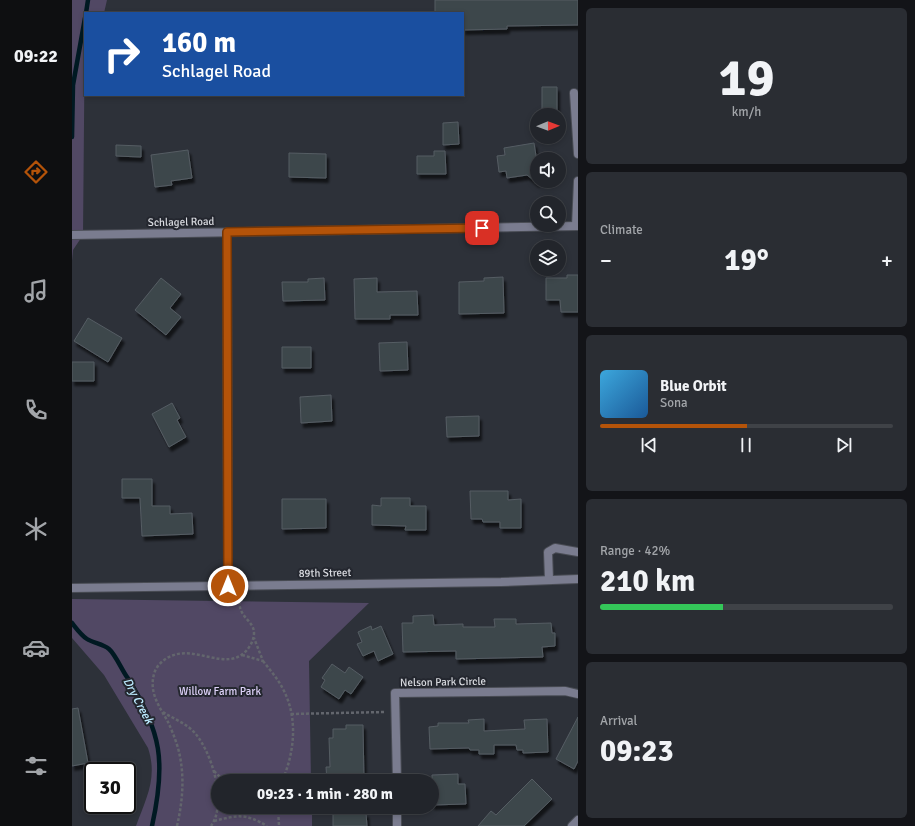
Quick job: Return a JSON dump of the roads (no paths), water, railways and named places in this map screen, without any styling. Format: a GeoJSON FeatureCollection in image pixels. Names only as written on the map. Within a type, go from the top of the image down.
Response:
{"type":"FeatureCollection","features":[{"type":"Feature","properties":{"kind":"street"},"geometry":{"type":"LineString","coordinates":[[574,94],[578,154]]}},
{"type":"Feature","properties":{"kind":"street"},"geometry":{"type":"LineString","coordinates":[[577,226],[578,181]]}},
{"type":"Feature","properties":{"kind":"street","name":"Schlagel Road"},"geometry":{"type":"LineString","coordinates":[[72,235],[577,226]]}},
{"type":"Feature","properties":{"kind":"street"},"geometry":{"type":"LineString","coordinates":[[227,232],[228,586]]}},
{"type":"Feature","properties":{"kind":"street"},"geometry":{"type":"LineString","coordinates":[[548,579],[548,552],[555,548],[578,552]]}},
{"type":"Feature","properties":{"kind":"street","name":"89th Street"},"geometry":{"type":"LineString","coordinates":[[72,588],[486,582],[578,579]]}},
{"type":"Feature","properties":{"kind":"street","name":"Nelson Park Circle"},"geometry":{"type":"LineString","coordinates":[[397,774],[396,693],[565,691],[578,694]]}},
{"type":"Feature","properties":{"kind":"street"},"geometry":{"type":"LineString","coordinates":[[397,814],[397,826]]}},
{"type":"Feature","properties":{"kind":"street"},"geometry":{"type":"LineString","coordinates":[[572,826],[578,820]]}},
{"type":"Feature","properties":{"kind":"waterway","name":"Dry Creek"},"geometry":{"type":"LineString","coordinates":[[86,12],[88,0]]}},
{"type":"Feature","properties":{"kind":"waterway","name":"Dry Creek"},"geometry":{"type":"LineString","coordinates":[[72,137],[73,85],[84,24]]}},
{"type":"Feature","properties":{"kind":"waterway","name":"Dry Creek"},"geometry":{"type":"LineString","coordinates":[[72,623],[87,639],[104,646],[111,651],[139,697],[148,715],[158,748],[159,766],[159,784],[152,826]]}},
{"type":"Feature","properties":{"kind":"park label","name":"Willow Farm Park"},"geometry":{"type":"Point","coordinates":[220,691]}}]}
